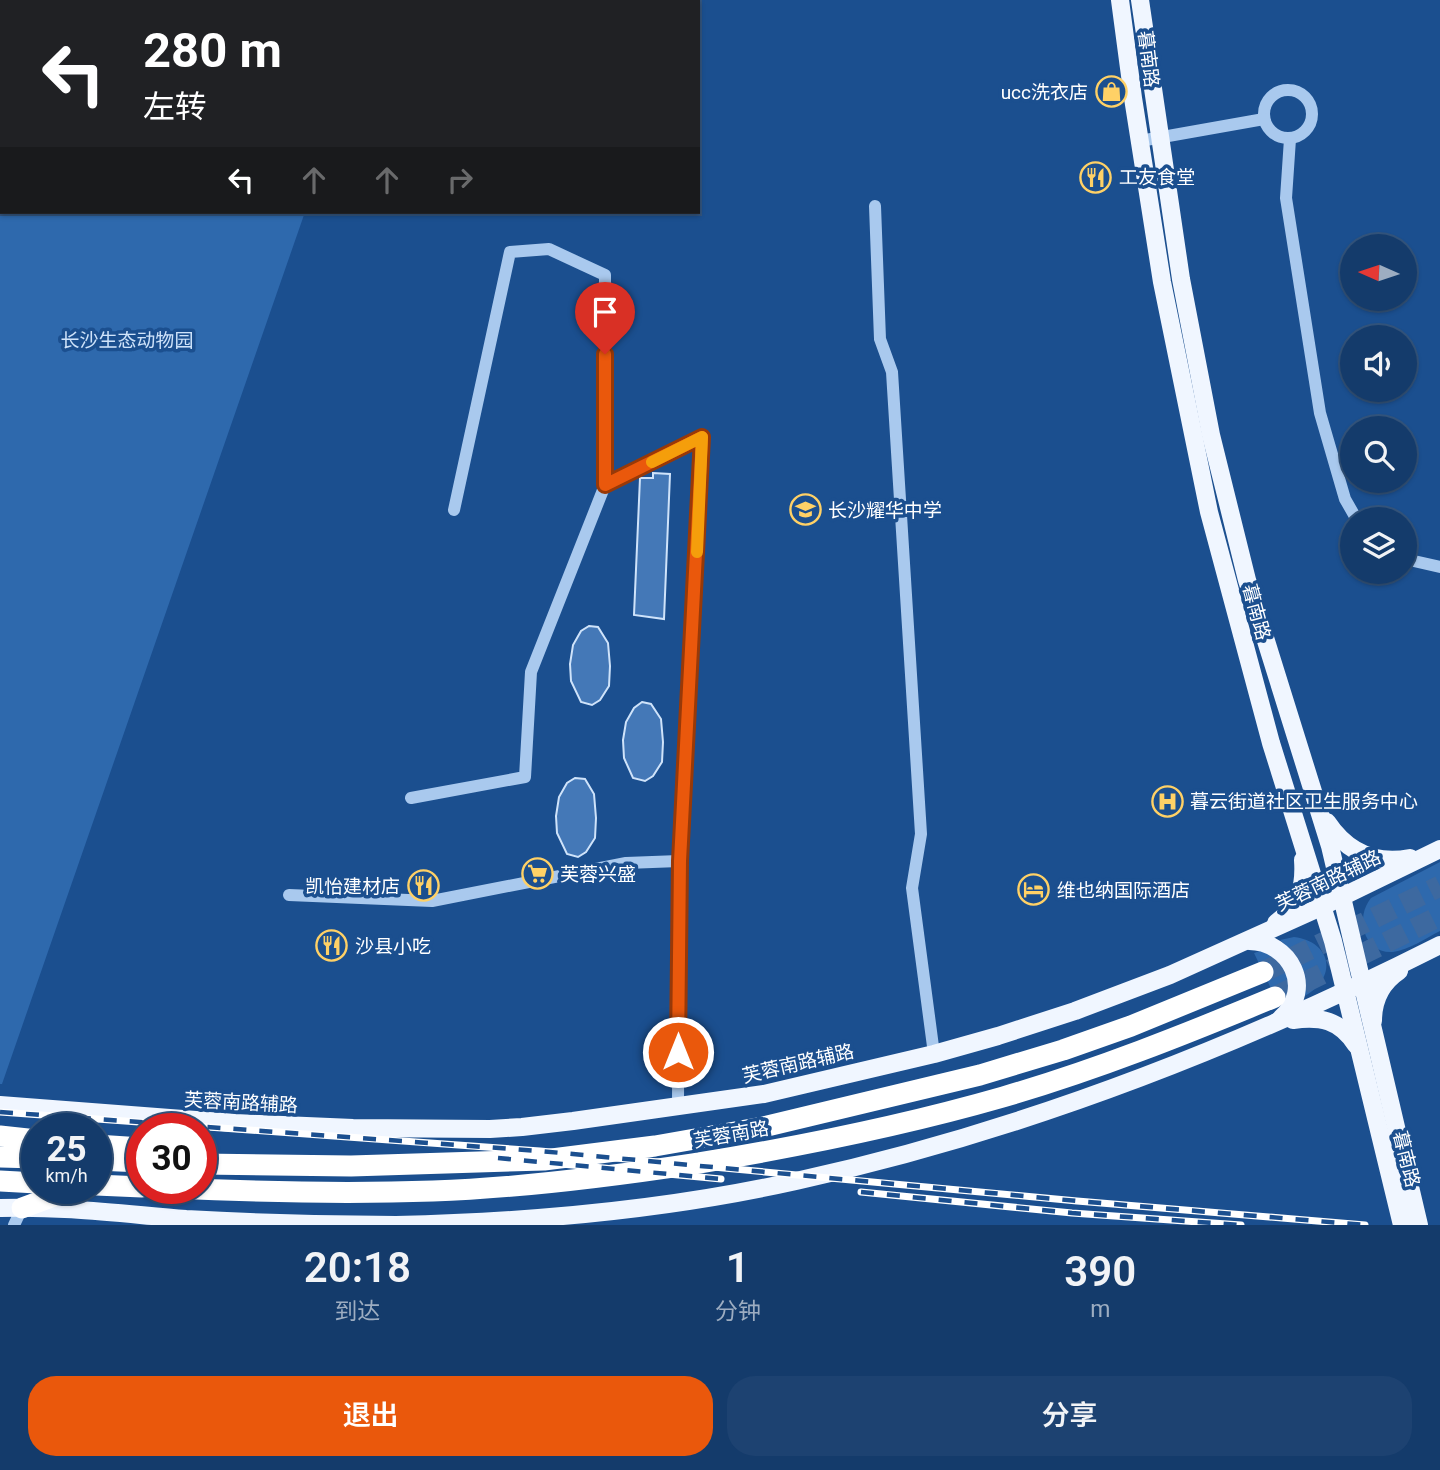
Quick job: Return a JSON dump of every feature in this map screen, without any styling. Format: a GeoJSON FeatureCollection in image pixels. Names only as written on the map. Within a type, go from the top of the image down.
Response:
{"type":"FeatureCollection","features":[{"type":"Feature","properties":{"kind":"highway","name":"芙蓉南路"},"geometry":{"type":"LineString","coordinates":[[217,1164],[390,1165],[544,1160],[655,1146],[763,1127],[980,1075],[1063,1050],[1131,1026],[1264,972]]}},
{"type":"Feature","properties":{"kind":"highway","name":"芙蓉南路"},"geometry":{"type":"LineString","coordinates":[[217,1189],[434,1191],[614,1176],[734,1157],[850,1135],[1003,1097],[1119,1060],[1275,997]]}},
{"type":"Feature","properties":{"kind":"highway"},"geometry":{"type":"LineString","coordinates":[[0,1136],[21,1138]]}},
{"type":"Feature","properties":{"kind":"highway"},"geometry":{"type":"LineString","coordinates":[[217,1154],[390,1165]]}},
{"type":"Feature","properties":{"kind":"highway"},"geometry":{"type":"LineString","coordinates":[[0,1157],[21,1158]]}},
{"type":"Feature","properties":{"kind":"highway"},"geometry":{"type":"LineString","coordinates":[[0,1181],[21,1182]]}},
{"type":"Feature","properties":{"kind":"highway"},"geometry":{"type":"LineString","coordinates":[[18,1216],[43,1204]]}},
{"type":"Feature","properties":{"kind":"main road","name":"暮南路"},"geometry":{"type":"LineString","coordinates":[[1120,0],[1175,354],[1209,512],[1268,732],[1323,906],[1373,1035],[1419,1225]]}},
{"type":"Feature","properties":{"kind":"main road","name":"暮南路"},"geometry":{"type":"LineString","coordinates":[[1140,0],[1159,138],[1194,352],[1225,494],[1254,605],[1330,846],[1341,897],[1360,1050],[1402,1225]]}},
{"type":"Feature","properties":{"kind":"main road"},"geometry":{"type":"LineString","coordinates":[[1314,799],[1335,833],[1353,851],[1364,856],[1396,861],[1440,849]]}},
{"type":"Feature","properties":{"kind":"main road"},"geometry":{"type":"LineString","coordinates":[[1251,939],[1281,919],[1297,902],[1301,893],[1304,873],[1297,822]]}},
{"type":"Feature","properties":{"kind":"main road","name":"芙蓉南路辅路"},"geometry":{"type":"LineString","coordinates":[[0,1105],[235,1123],[385,1129],[522,1127],[764,1094],[934,1054],[1076,1011],[1170,975],[1251,939],[1440,849]]}},
{"type":"Feature","properties":{"kind":"main road"},"geometry":{"type":"LineString","coordinates":[[1251,939],[1271,945],[1283,954],[1297,978],[1297,995],[1292,1008],[1272,1024]]}},
{"type":"Feature","properties":{"kind":"main road"},"geometry":{"type":"LineString","coordinates":[[0,1208],[18,1216],[63,1208],[186,1219],[337,1224],[464,1222],[581,1213],[683,1201],[794,1182],[908,1153],[1081,1100],[1272,1024],[1434,947]]}},
{"type":"Feature","properties":{"kind":"main road"},"geometry":{"type":"LineString","coordinates":[[1373,1035],[1373,1016],[1378,993],[1394,975],[1434,947]]}},
{"type":"Feature","properties":{"kind":"main road"},"geometry":{"type":"LineString","coordinates":[[1272,1024],[1320,1018],[1340,1027],[1360,1050]]}},
{"type":"Feature","properties":{"kind":"street"},"geometry":{"type":"LineString","coordinates":[[1292,90],[1305,96],[1312,109],[1311,123],[1303,134],[1290,139],[1271,131],[1264,119],[1268,100],[1278,92],[1292,90]]}},
{"type":"Feature","properties":{"kind":"street"},"geometry":{"type":"LineString","coordinates":[[1140,141],[1264,119]]}},
{"type":"Feature","properties":{"kind":"street"},"geometry":{"type":"LineString","coordinates":[[1290,139],[1286,198],[1317,400],[1350,507]]}},
{"type":"Feature","properties":{"kind":"street"},"geometry":{"type":"LineString","coordinates":[[875,206],[880,339],[892,372],[921,834],[912,888],[934,1054]]}},
{"type":"Feature","properties":{"kind":"street"},"geometry":{"type":"LineString","coordinates":[[411,798],[525,777],[531,672],[605,485],[605,275],[549,249],[510,252],[454,510]]}},
{"type":"Feature","properties":{"kind":"street"},"geometry":{"type":"LineString","coordinates":[[605,485],[702,437],[680,861],[678,1107]]}},
{"type":"Feature","properties":{"kind":"street"},"geometry":{"type":"LineString","coordinates":[[1417,562],[1440,568]]}},
{"type":"Feature","properties":{"kind":"street"},"geometry":{"type":"LineString","coordinates":[[289,895],[432,901],[626,863],[680,861]]}},
{"type":"Feature","properties":{"kind":"street"},"geometry":{"type":"LineString","coordinates":[[561,1225],[581,1213]]}},
{"type":"Feature","properties":{"kind":"green space","name":"长沙生态动物园"},"geometry":{"type":"Polygon","coordinates":[[[0,214],[304,214],[2,1084],[0,214]]]}},
{"type":"Feature","properties":{"kind":"green space"},"geometry":{"type":"Polygon","coordinates":[[[1440,862],[1440,931],[1399,951],[1383,951],[1375,947],[1369,941],[1363,924],[1363,915],[1371,898],[1440,862]]]}},
{"type":"Feature","properties":{"kind":"green space"},"geometry":{"type":"Polygon","coordinates":[[[1294,937],[1317,946],[1326,962],[1322,981],[1303,997],[1303,980],[1299,965],[1280,940],[1294,937]]]}},
{"type":"Feature","properties":{"kind":"green space"},"geometry":{"type":"Polygon","coordinates":[[[1260,951],[1274,955],[1287,973],[1290,994],[1280,1007],[1254,953],[1260,951]]]}},
{"type":"Feature","properties":{"kind":"building"},"geometry":{"type":"Polygon","coordinates":[[[653,473],[670,474],[664,619],[634,615],[640,478],[653,478],[653,473]]]}},
{"type":"Feature","properties":{"kind":"building"},"geometry":{"type":"Polygon","coordinates":[[[589,626],[598,627],[608,643],[610,666],[609,686],[600,700],[592,705],[581,702],[571,681],[570,664],[573,645],[581,631],[589,626]]]}},
{"type":"Feature","properties":{"kind":"building"},"geometry":{"type":"Polygon","coordinates":[[[642,702],[651,704],[661,719],[663,742],[662,762],[653,776],[645,781],[633,778],[624,758],[623,740],[626,722],[634,708],[642,702]]]}},
{"type":"Feature","properties":{"kind":"building"},"geometry":{"type":"Polygon","coordinates":[[[575,778],[585,779],[594,794],[596,818],[595,838],[586,852],[578,857],[567,854],[557,833],[556,816],[559,797],[567,783],[575,778]]]}},
{"type":"Feature","properties":{"kind":"tunnel"},"geometry":{"type":"LineString","coordinates":[[1263,972],[1440,886]]}},
{"type":"Feature","properties":{"kind":"tunnel"},"geometry":{"type":"LineString","coordinates":[[1275,997],[1440,916]]}},
{"type":"Feature","properties":{"kind":"railway"},"geometry":{"type":"LineString","coordinates":[[0,1112],[540,1151],[1365,1225]]}},
{"type":"Feature","properties":{"kind":"railway"},"geometry":{"type":"LineString","coordinates":[[498,1158],[721,1179]]}},
{"type":"Feature","properties":{"kind":"railway"},"geometry":{"type":"LineString","coordinates":[[861,1192],[1072,1213],[1241,1225]]}},
{"type":"Feature","properties":{"kind":"slow traffic"},"geometry":{"type":"LineString","coordinates":[[652,462],[702,437],[697,552]]}},
{"type":"Feature","properties":{"kind":"place","name":"ucc洗衣店"},"geometry":{"type":"Point","coordinates":[1111,92]}},
{"type":"Feature","properties":{"kind":"place","name":"工友食堂"},"geometry":{"type":"Point","coordinates":[1096,177]}},
{"type":"Feature","properties":{"kind":"place","name":"长沙耀华中学"},"geometry":{"type":"Point","coordinates":[805,510]}},
{"type":"Feature","properties":{"kind":"place","name":"暮云街道社区卫生服务中心"},"geometry":{"type":"Point","coordinates":[1167,801]}},
{"type":"Feature","properties":{"kind":"place","name":"芙蓉兴盛"},"geometry":{"type":"Point","coordinates":[537,874]}},
{"type":"Feature","properties":{"kind":"place","name":"凯怡建材店"},"geometry":{"type":"Point","coordinates":[423,886]}},
{"type":"Feature","properties":{"kind":"place","name":"维也纳国际酒店"},"geometry":{"type":"Point","coordinates":[1034,890]}},
{"type":"Feature","properties":{"kind":"place","name":"沙县小吃"},"geometry":{"type":"Point","coordinates":[332,946]}},
{"type":"Feature","properties":{"kind":"route"},"geometry":{"type":"LineString","coordinates":[[605,354],[605,485],[702,437],[680,861],[678,1052]]}}]}
